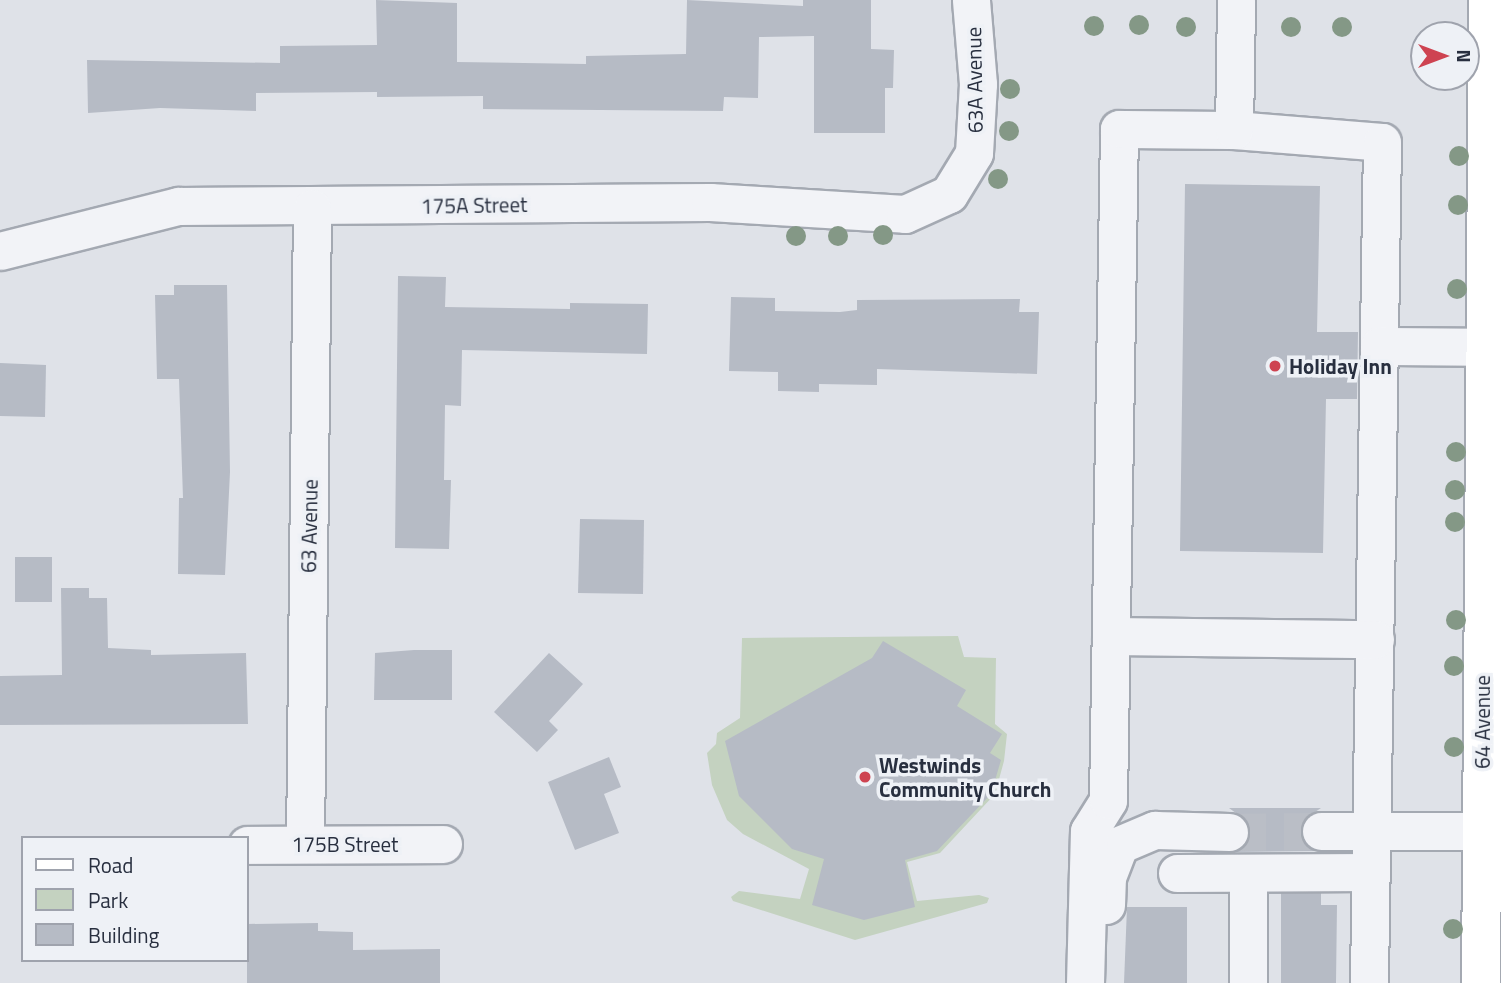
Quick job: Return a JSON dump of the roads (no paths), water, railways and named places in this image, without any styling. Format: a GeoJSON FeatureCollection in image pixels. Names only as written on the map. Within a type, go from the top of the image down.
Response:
{"type":"FeatureCollection","features":[{"type":"Feature","properties":{"kind":"main road"},"geometry":{"type":"LineString","coordinates":[[1490,0],[1501,9]]}},
{"type":"Feature","properties":{"kind":"main road","name":"64 Avenue"},"geometry":{"type":"LineString","coordinates":[[1481,983],[1490,0]]}},
{"type":"Feature","properties":{"kind":"main road"},"geometry":{"type":"LineString","coordinates":[[1486,347],[1501,389]]}},
{"type":"Feature","properties":{"kind":"street","name":"63A Avenue"},"geometry":{"type":"LineString","coordinates":[[949,194],[974,153],[979,120],[971,0]]}},
{"type":"Feature","properties":{"kind":"street"},"geometry":{"type":"LineString","coordinates":[[1234,130],[1236,0]]}},
{"type":"Feature","properties":{"kind":"street"},"geometry":{"type":"LineString","coordinates":[[1085,983],[1089,831],[1108,800],[1119,129],[1234,130],[1382,142],[1369,983]]}},
{"type":"Feature","properties":{"kind":"street","name":"175A Street"},"geometry":{"type":"LineString","coordinates":[[0,251],[178,206],[312,208],[710,202],[905,214],[949,194]]}},
{"type":"Feature","properties":{"kind":"street","name":"63 Avenue"},"geometry":{"type":"LineString","coordinates":[[305,845],[312,208]]}},
{"type":"Feature","properties":{"kind":"street"},"geometry":{"type":"LineString","coordinates":[[1379,346],[1486,347]]}},
{"type":"Feature","properties":{"kind":"street"},"geometry":{"type":"LineString","coordinates":[[1111,636],[1375,639]]}},
{"type":"Feature","properties":{"kind":"street"},"geometry":{"type":"LineString","coordinates":[[1105,983],[1107,877],[1119,845],[1155,830],[1228,832]]}},
{"type":"Feature","properties":{"kind":"street"},"geometry":{"type":"LineString","coordinates":[[1321,831],[1482,831]]}},
{"type":"Feature","properties":{"kind":"street","name":"175B Street"},"geometry":{"type":"LineString","coordinates":[[248,845],[443,844]]}},
{"type":"Feature","properties":{"kind":"street"},"geometry":{"type":"LineString","coordinates":[[1177,873],[1371,872]]}},
{"type":"Feature","properties":{"kind":"street"},"geometry":{"type":"LineString","coordinates":[[1248,873],[1248,983]]}},
{"type":"Feature","properties":{"kind":"tunnel"},"geometry":{"type":"LineString","coordinates":[[1229,832],[1321,831]]}},
{"type":"Feature","properties":{"kind":"place","name":"Holiday Inn"},"geometry":{"type":"Point","coordinates":[1275,366]}},
{"type":"Feature","properties":{"kind":"place","name":"Westwinds Community Church"},"geometry":{"type":"Point","coordinates":[865,777]}}]}
